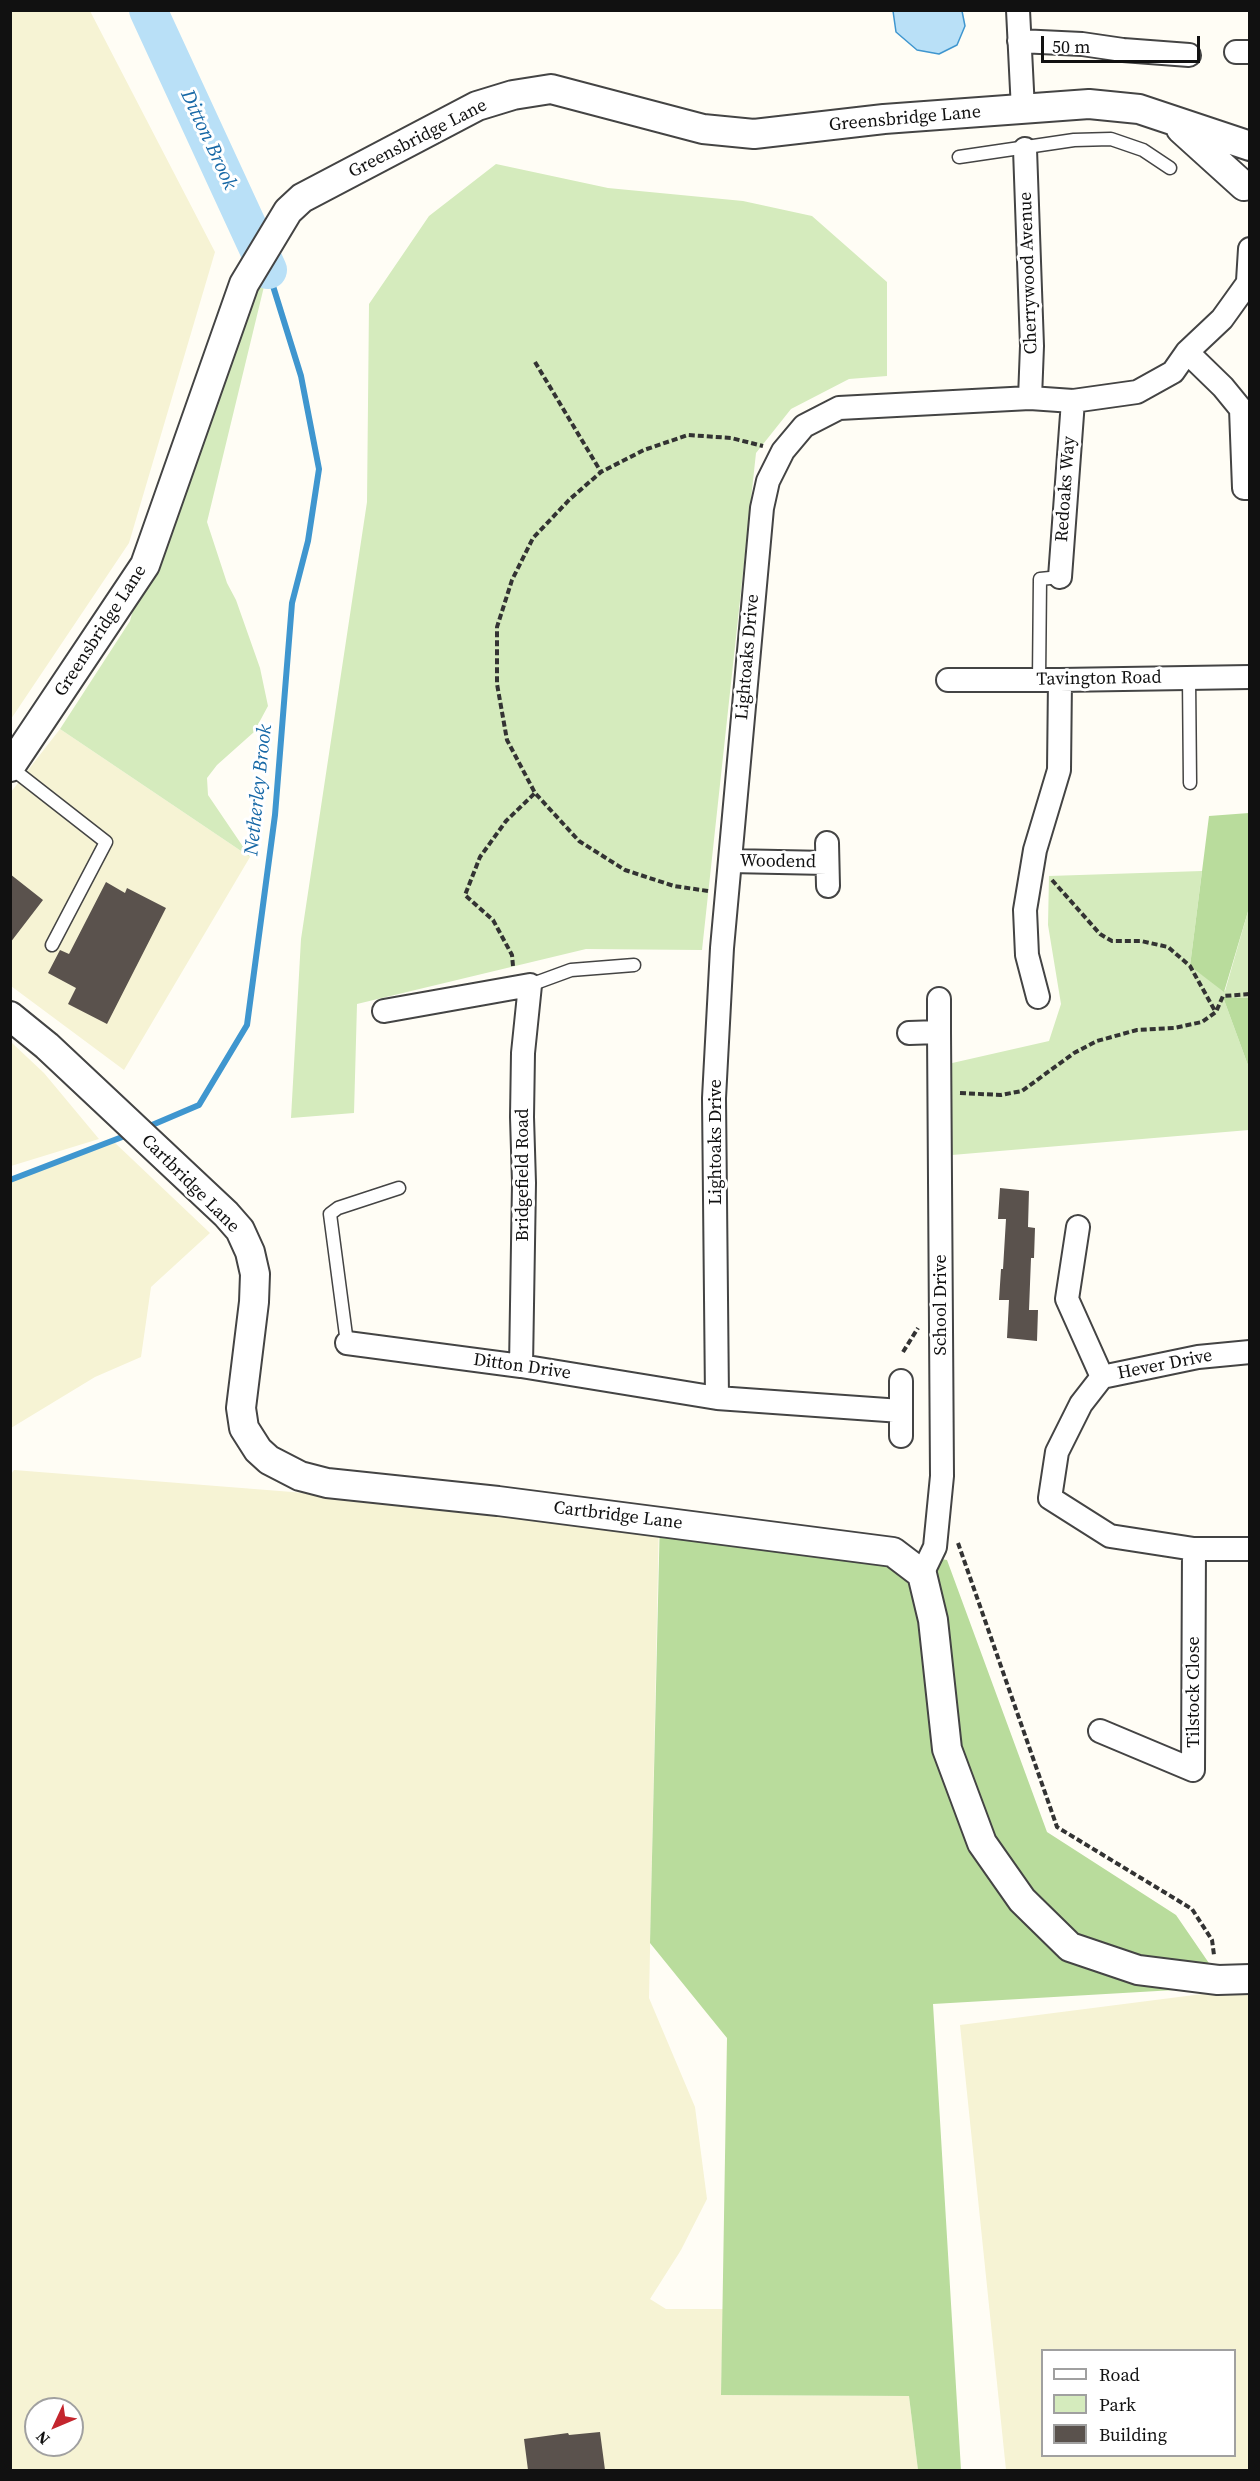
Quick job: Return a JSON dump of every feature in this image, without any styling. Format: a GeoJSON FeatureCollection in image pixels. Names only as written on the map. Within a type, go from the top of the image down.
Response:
{"type":"FeatureCollection","features":[{"type":"Feature","properties":{"kind":"street"},"geometry":{"type":"LineString","coordinates":[[1018,10],[1023,110]]}},
{"type":"Feature","properties":{"kind":"street"},"geometry":{"type":"LineString","coordinates":[[1019,41],[1082,44],[1189,55]]}},
{"type":"Feature","properties":{"kind":"street","name":"Greensbridge Lane"},"geometry":{"type":"LineString","coordinates":[[10,767],[145,566],[244,284],[254,264],[288,212],[302,198],[477,106],[513,95],[551,89],[703,129],[754,134],[884,119],[1089,104],[1139,109],[1250,146]]}},
{"type":"Feature","properties":{"kind":"street","name":"Greensbridge Lane"},"geometry":{"type":"LineString","coordinates":[[1173,121],[1248,183]]}},
{"type":"Feature","properties":{"kind":"street","name":"Cherrywood Avenue"},"geometry":{"type":"LineString","coordinates":[[1025,149],[1032,346],[1030,398]]}},
{"type":"Feature","properties":{"kind":"street","name":"Lightoaks Drive"},"geometry":{"type":"LineString","coordinates":[[717,1398],[714,1098],[727,894],[762,508],[768,482],[783,451],[804,426],[839,408],[1030,398],[1073,401],[1137,392],[1173,372],[1187,352],[1222,319],[1249,281],[1250,249]]}},
{"type":"Feature","properties":{"kind":"street"},"geometry":{"type":"LineString","coordinates":[[1187,352],[1223,387],[1241,409],[1244,488],[1250,488]]}},
{"type":"Feature","properties":{"kind":"street","name":"Redoaks Way"},"geometry":{"type":"LineString","coordinates":[[1060,577],[1073,401]]}},
{"type":"Feature","properties":{"kind":"street","name":"Tavington Road"},"geometry":{"type":"LineString","coordinates":[[948,680],[1250,677]]}},
{"type":"Feature","properties":{"kind":"street"},"geometry":{"type":"LineString","coordinates":[[1038,997],[1028,955],[1025,910],[1033,860],[1059,770],[1049,680]]}},
{"type":"Feature","properties":{"kind":"street","name":"Woodend"},"geometry":{"type":"LineString","coordinates":[[730,861],[827,853],[828,886]]}},
{"type":"Feature","properties":{"kind":"street"},"geometry":{"type":"LineString","coordinates":[[384,1011],[522,987]]}},
{"type":"Feature","properties":{"kind":"street","name":"Bridgefield Road"},"geometry":{"type":"LineString","coordinates":[[521,1366],[524,1183],[522,987]]}},
{"type":"Feature","properties":{"kind":"street","name":"School Drive"},"geometry":{"type":"LineString","coordinates":[[922,1574],[935,1547],[942,1476],[939,999]]}},
{"type":"Feature","properties":{"kind":"street","name":"Cartbridge Lane"},"geometry":{"type":"LineString","coordinates":[[10,1017],[47,1046],[240,1230],[250,1252],[255,1274],[254,1302],[242,1390],[244,1428],[258,1450],[284,1468],[300,1476],[327,1483],[498,1501],[893,1552],[922,1574]]}},
{"type":"Feature","properties":{"kind":"street"},"geometry":{"type":"LineString","coordinates":[[909,1034],[939,1032]]}},
{"type":"Feature","properties":{"kind":"street"},"geometry":{"type":"LineString","coordinates":[[1078,1227],[1067,1299],[1102,1377]]}},
{"type":"Feature","properties":{"kind":"street","name":"Ditton Drive"},"geometry":{"type":"LineString","coordinates":[[347,1343],[521,1366],[717,1398],[901,1411]]}},
{"type":"Feature","properties":{"kind":"street","name":"Hever Drive"},"geometry":{"type":"LineString","coordinates":[[1250,1352],[1198,1357],[1102,1377],[1081,1404],[1057,1452],[1050,1498],[1110,1536],[1194,1549],[1250,1549]]}},
{"type":"Feature","properties":{"kind":"street"},"geometry":{"type":"LineString","coordinates":[[901,1381],[901,1436]]}},
{"type":"Feature","properties":{"kind":"street","name":"Tilstock Close"},"geometry":{"type":"LineString","coordinates":[[1100,1731],[1193,1770],[1194,1549]]}},
{"type":"Feature","properties":{"kind":"street"},"geometry":{"type":"LineString","coordinates":[[922,1574],[933,1620],[947,1749],[982,1843],[1022,1900],[1071,1947],[1138,1970],[1218,1980],[1250,1979]]}},
{"type":"Feature","properties":{"kind":"lane"},"geometry":{"type":"LineString","coordinates":[[959,158],[1074,140],[1111,140],[1143,150],[1170,168]]}},
{"type":"Feature","properties":{"kind":"lane"},"geometry":{"type":"LineString","coordinates":[[1049,680],[1040,579],[1060,577]]}},
{"type":"Feature","properties":{"kind":"lane"},"geometry":{"type":"LineString","coordinates":[[1190,678],[1190,783]]}},
{"type":"Feature","properties":{"kind":"lane"},"geometry":{"type":"LineString","coordinates":[[10,767],[106,842],[52,945]]}},
{"type":"Feature","properties":{"kind":"lane"},"geometry":{"type":"LineString","coordinates":[[522,987],[571,970],[634,965]]}},
{"type":"Feature","properties":{"kind":"lane","name":"Ditton Drive"},"geometry":{"type":"LineString","coordinates":[[347,1343],[330,1214],[338,1208],[399,1188]]}},
{"type":"Feature","properties":{"kind":"path"},"geometry":{"type":"LineString","coordinates":[[535,362],[601,472]]}},
{"type":"Feature","properties":{"kind":"path"},"geometry":{"type":"LineString","coordinates":[[727,894],[674,886],[625,870],[579,842],[535,793],[507,740],[496,684],[497,627],[512,580],[533,538],[570,498],[601,472],[644,450],[688,435],[731,438],[783,451]]}},
{"type":"Feature","properties":{"kind":"path"},"geometry":{"type":"LineString","coordinates":[[522,987],[512,955],[494,920],[465,896],[480,857],[506,821],[535,793]]}},
{"type":"Feature","properties":{"kind":"path"},"geometry":{"type":"LineString","coordinates":[[1033,860],[1080,909],[1100,934],[1112,941],[1141,941],[1168,947],[1190,966],[1216,1012]]}},
{"type":"Feature","properties":{"kind":"path"},"geometry":{"type":"LineString","coordinates":[[939,1092],[1001,1095],[1022,1091],[1074,1053],[1097,1041],[1137,1030],[1174,1028],[1202,1022],[1216,1012],[1223,996],[1250,994]]}},
{"type":"Feature","properties":{"kind":"path"},"geometry":{"type":"LineString","coordinates":[[938,1511],[952,1528],[1057,1827],[1192,1910],[1212,1940]]}},
{"type":"Feature","properties":{"kind":"shaded area"},"geometry":{"type":"Polygon","coordinates":[[[11,10],[90,11],[215,252],[129,543],[11,719],[11,10]]]}},
{"type":"Feature","properties":{"kind":"shaded area"},"geometry":{"type":"Polygon","coordinates":[[[60,729],[250,857],[124,1070],[11,986],[11,792],[60,729]]]}},
{"type":"Feature","properties":{"kind":"shaded area"},"geometry":{"type":"Polygon","coordinates":[[[11,1042],[44,1073],[99,1139],[11,1166],[11,1042]]]}},
{"type":"Feature","properties":{"kind":"shaded area"},"geometry":{"type":"Polygon","coordinates":[[[113,1141],[210,1233],[151,1287],[141,1357],[95,1377],[11,1428],[11,1180],[113,1141]]]}},
{"type":"Feature","properties":{"kind":"shaded area"},"geometry":{"type":"Polygon","coordinates":[[[14,1470],[659,1521],[649,1998],[695,2107],[707,2199],[681,2250],[650,2299],[666,2309],[723,2309],[721,2395],[909,2396],[918,2470],[11,2470],[11,1474],[14,1470]]]}},
{"type":"Feature","properties":{"kind":"shaded area"},"geometry":{"type":"Polygon","coordinates":[[[1249,1988],[1249,2470],[1006,2470],[960,2025],[1249,1988]]]}},
{"type":"Feature","properties":{"kind":"green space"},"geometry":{"type":"Polygon","coordinates":[[[496,164],[608,188],[743,201],[812,216],[887,282],[887,376],[849,379],[791,409],[756,453],[702,950],[586,949],[357,1004],[354,1113],[291,1118],[301,939],[367,502],[369,304],[429,216],[496,164]]]}},
{"type":"Feature","properties":{"kind":"green space"},"geometry":{"type":"Polygon","coordinates":[[[268,270],[207,522],[227,583],[236,600],[260,668],[268,706],[254,732],[217,765],[207,778],[208,795],[250,857],[60,729],[130,621],[145,565],[223,344],[268,270]]]}},
{"type":"Feature","properties":{"kind":"green space"},"geometry":{"type":"Polygon","coordinates":[[[1249,813],[1249,908],[1224,992],[1190,966],[1209,816],[1249,813]]]}},
{"type":"Feature","properties":{"kind":"green space"},"geometry":{"type":"Polygon","coordinates":[[[1202,871],[1190,966],[1225,991],[1249,908],[1249,998],[1223,997],[1249,1068],[1249,1130],[940,1156],[939,1066],[1049,1041],[1061,1004],[1048,925],[1049,876],[1202,871]]]}},
{"type":"Feature","properties":{"kind":"green space"},"geometry":{"type":"Polygon","coordinates":[[[1223,997],[1249,998],[1249,1068],[1223,997]]]}},
{"type":"Feature","properties":{"kind":"green space"},"geometry":{"type":"Polygon","coordinates":[[[660,1516],[947,1560],[1047,1832],[1176,1915],[1213,1969],[1192,1989],[933,2004],[961,2470],[918,2470],[909,2396],[721,2395],[727,2038],[650,1943],[660,1516]]]}},
{"type":"Feature","properties":{"kind":"water"},"geometry":{"type":"Polygon","coordinates":[[[893,11],[962,11],[965,26],[957,45],[939,54],[917,50],[896,32],[893,11]]]}},
{"type":"Feature","properties":{"kind":"building"},"geometry":{"type":"Polygon","coordinates":[[[10,874],[43,900],[10,943],[10,874]]]}},
{"type":"Feature","properties":{"kind":"building"},"geometry":{"type":"Polygon","coordinates":[[[106,882],[125,893],[127,888],[166,908],[107,1024],[68,1004],[76,988],[48,973],[60,950],[69,954],[106,882]]]}},
{"type":"Feature","properties":{"kind":"building"},"geometry":{"type":"Polygon","coordinates":[[[1000,1188],[1029,1191],[1028,1227],[1035,1228],[1034,1258],[1031,1258],[1029,1310],[1038,1310],[1037,1341],[1007,1338],[1009,1300],[999,1300],[1006,1219],[998,1219],[1000,1188]]]}},
{"type":"Feature","properties":{"kind":"building"},"geometry":{"type":"Polygon","coordinates":[[[600,2432],[605,2470],[528,2470],[524,2439],[568,2433],[569,2435],[600,2432]]]}},
{"type":"Feature","properties":{"kind":"waterway","name":"Ditton Brook"},"geometry":{"type":"LineString","coordinates":[[148,10],[268,270]]}},
{"type":"Feature","properties":{"kind":"waterway","name":"Netherley Brook"},"geometry":{"type":"LineString","coordinates":[[145,1128],[199,1105],[247,1025],[275,815],[292,603],[308,541],[319,469],[301,376],[268,270]]}},
{"type":"Feature","properties":{"kind":"waterway","name":"Netherley Brook"},"geometry":{"type":"LineString","coordinates":[[10,1180],[130,1134]]}}]}
